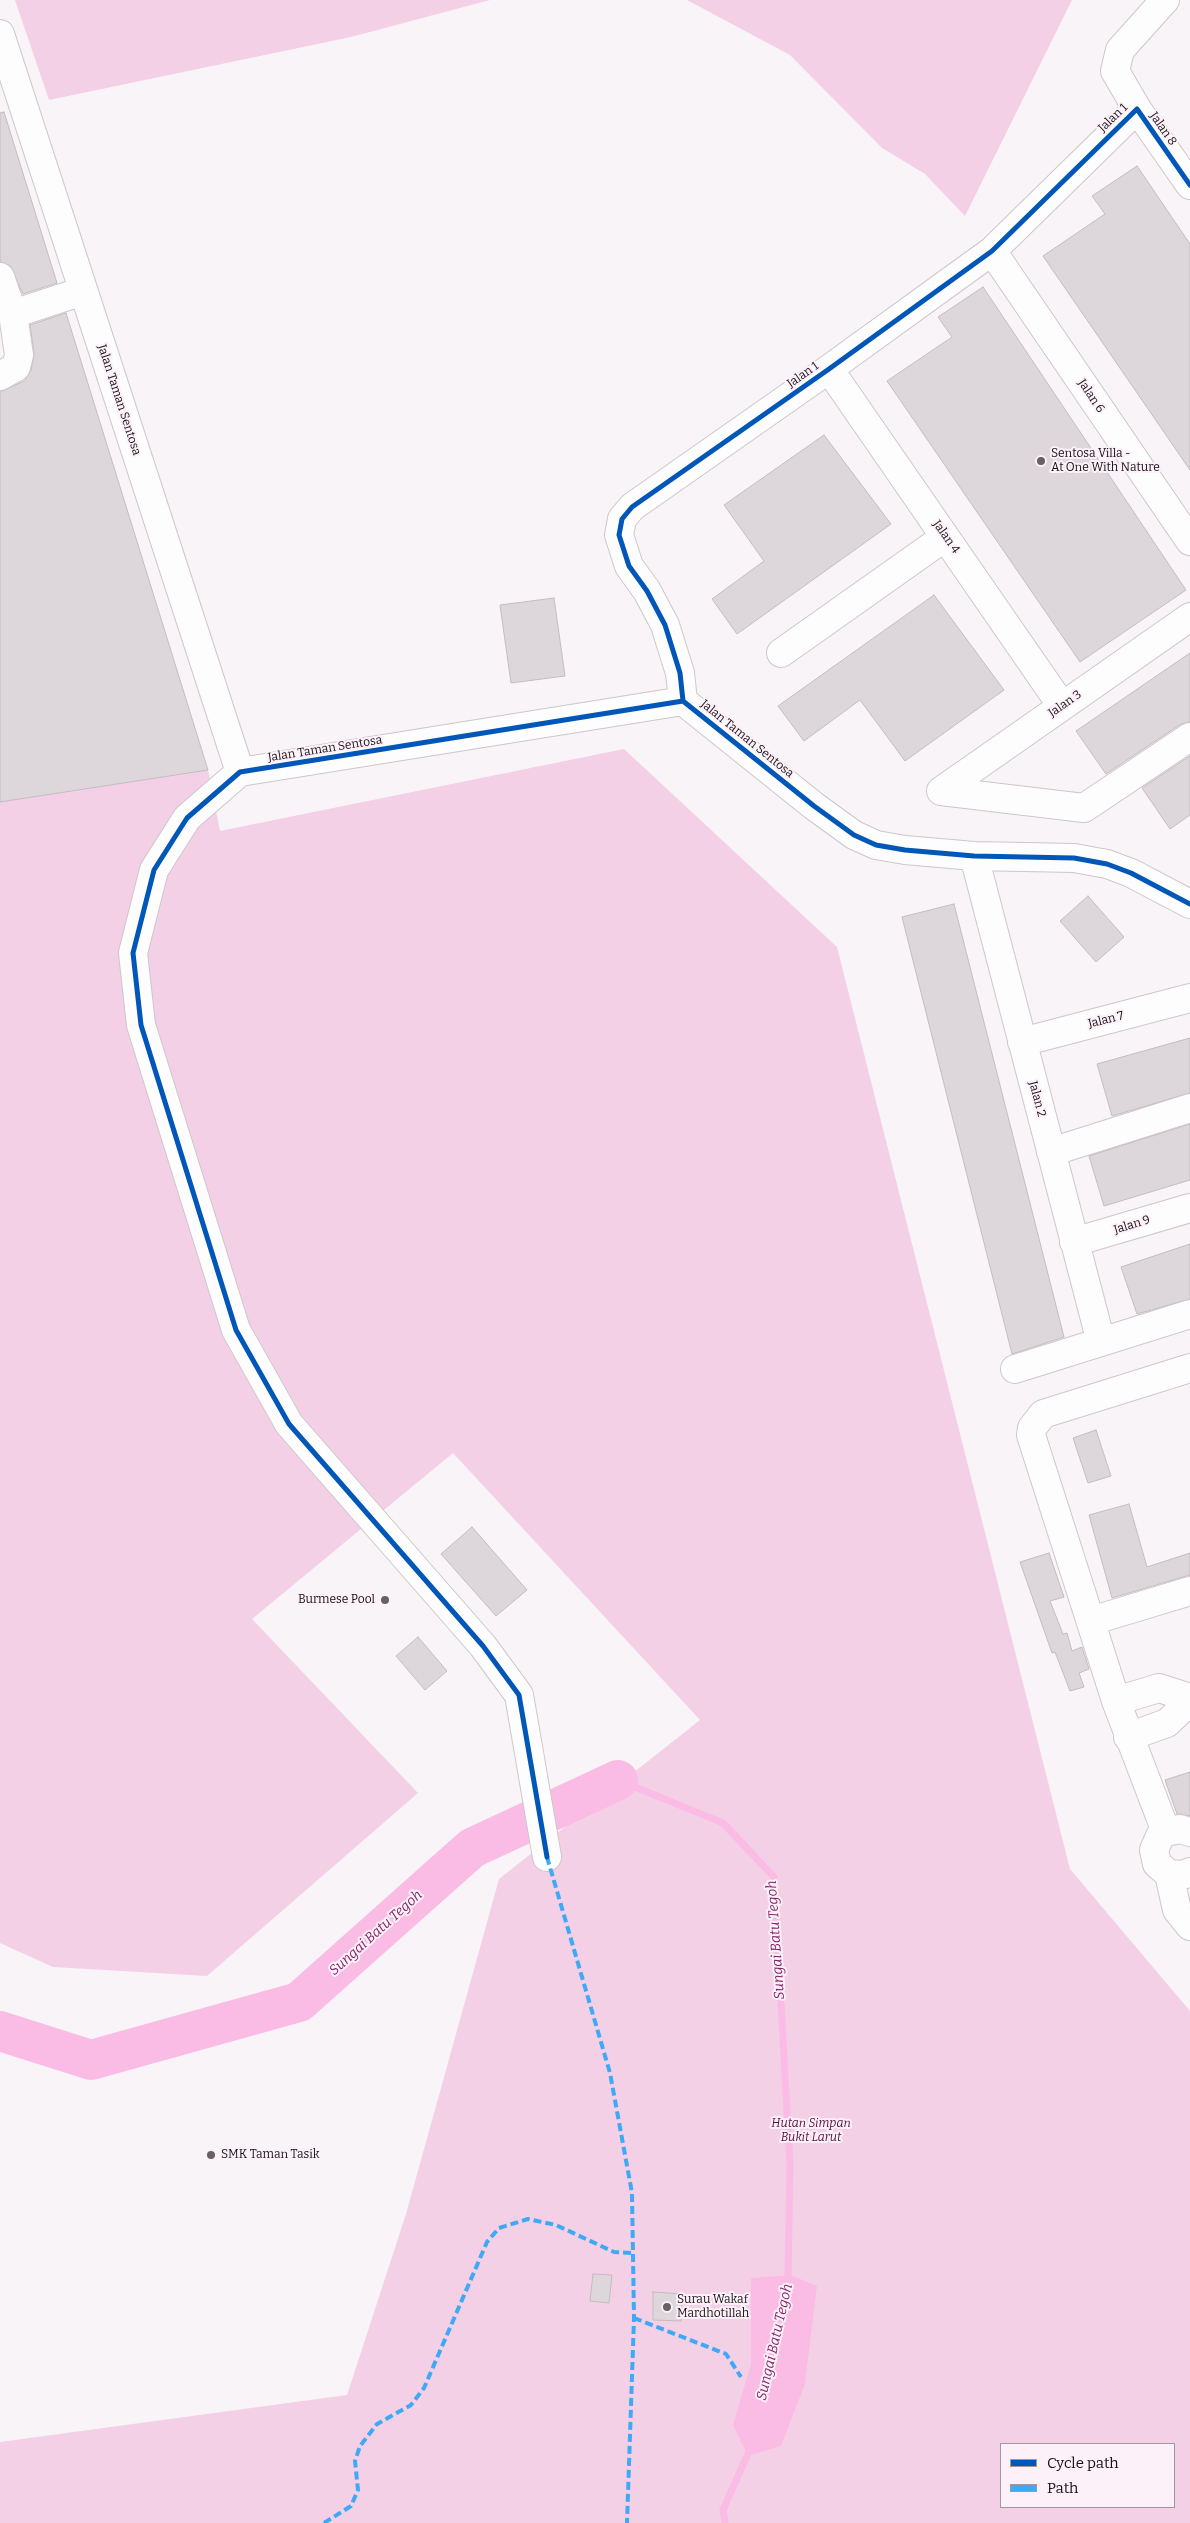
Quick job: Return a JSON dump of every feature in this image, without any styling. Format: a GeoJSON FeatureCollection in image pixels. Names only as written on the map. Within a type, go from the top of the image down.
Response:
{"type":"FeatureCollection","features":[{"type":"Feature","properties":{"kind":"street","name":"Jalan 8"},"geometry":{"type":"LineString","coordinates":[[1165,0],[1120,50],[1115,71],[1137,109],[1190,185]]}},
{"type":"Feature","properties":{"kind":"street","name":"Jalan Taman Sentosa"},"geometry":{"type":"LineString","coordinates":[[0,34],[240,772],[683,702],[854,836],[876,845],[905,850],[974,856],[1074,858],[1107,864],[1131,873],[1189,902]]}},
{"type":"Feature","properties":{"kind":"street","name":"Jalan 1"},"geometry":{"type":"LineString","coordinates":[[683,702],[680,673],[665,625],[647,592],[628,566],[619,534],[622,519],[632,507],[830,369],[992,251],[1137,109]]}},
{"type":"Feature","properties":{"kind":"street","name":"Jalan 6"},"geometry":{"type":"LineString","coordinates":[[992,251],[1190,541]]}},
{"type":"Feature","properties":{"kind":"street"},"geometry":{"type":"LineString","coordinates":[[0,277],[13,314],[19,355],[16,367],[0,376]]}},
{"type":"Feature","properties":{"kind":"street"},"geometry":{"type":"LineString","coordinates":[[13,314],[83,291]]}},
{"type":"Feature","properties":{"kind":"street","name":"Jalan 4"},"geometry":{"type":"LineString","coordinates":[[830,369],[1062,706]]}},
{"type":"Feature","properties":{"kind":"street"},"geometry":{"type":"LineString","coordinates":[[781,653],[945,537]]}},
{"type":"Feature","properties":{"kind":"street","name":"Jalan 3"},"geometry":{"type":"LineString","coordinates":[[1190,617],[942,791],[1084,808],[1190,737]]}},
{"type":"Feature","properties":{"kind":"street"},"geometry":{"type":"LineString","coordinates":[[240,772],[187,818],[154,870],[133,953],[141,1025],[236,1330],[289,1424],[483,1646],[520,1694],[547,1857]]}},
{"type":"Feature","properties":{"kind":"street","name":"Jalan 2"},"geometry":{"type":"LineString","coordinates":[[974,856],[1100,1342]]}},
{"type":"Feature","properties":{"kind":"street","name":"Jalan 7"},"geometry":{"type":"LineString","coordinates":[[1022,1042],[1190,998]]}},
{"type":"Feature","properties":{"kind":"street"},"geometry":{"type":"LineString","coordinates":[[1051,1152],[1190,1108]]}},
{"type":"Feature","properties":{"kind":"street","name":"Jalan 9"},"geometry":{"type":"LineString","coordinates":[[1074,1242],[1190,1208]]}},
{"type":"Feature","properties":{"kind":"street"},"geometry":{"type":"LineString","coordinates":[[1015,1369],[1190,1314]]}},
{"type":"Feature","properties":{"kind":"street"},"geometry":{"type":"LineString","coordinates":[[1190,1368],[1044,1414],[1032,1428],[1032,1435],[1128,1737],[1178,1832],[1156,1843],[1154,1850],[1157,1864],[1179,1873],[1177,1910],[1190,1926]]}},
{"type":"Feature","properties":{"kind":"street"},"geometry":{"type":"LineString","coordinates":[[1091,1621],[1190,1591]]}},
{"type":"Feature","properties":{"kind":"street"},"geometry":{"type":"LineString","coordinates":[[1116,1701],[1159,1688],[1190,1700],[1167,1723],[1128,1737]]}},
{"type":"Feature","properties":{"kind":"green space"},"geometry":{"type":"Polygon","coordinates":[[[15,0],[490,0],[351,37],[49,100],[15,0]]]}},
{"type":"Feature","properties":{"kind":"green space"},"geometry":{"type":"Polygon","coordinates":[[[687,0],[1072,0],[965,216],[925,174],[882,148],[790,55],[687,0]]]}},
{"type":"Feature","properties":{"kind":"green space","name":"Hutan Simpan Bukit Larut"},"geometry":{"type":"Polygon","coordinates":[[[624,749],[837,947],[1070,1869],[1190,2011],[1190,2523],[0,2523],[0,2442],[347,2395],[406,2214],[499,1879],[700,1720],[453,1453],[252,1619],[418,1793],[207,1976],[53,1967],[0,1943],[0,802],[208,770],[220,831],[624,749]]]}},
{"type":"Feature","properties":{"kind":"water"},"geometry":{"type":"Polygon","coordinates":[[[790,2275],[817,2286],[805,2384],[781,2446],[748,2456],[733,2425],[751,2364],[751,2278],[790,2275]]]}},
{"type":"Feature","properties":{"kind":"building"},"geometry":{"type":"Polygon","coordinates":[[[4,112],[57,283],[23,294],[10,266],[0,262],[0,113],[4,112]]]}},
{"type":"Feature","properties":{"kind":"building"},"geometry":{"type":"Polygon","coordinates":[[[1137,166],[1190,244],[1190,470],[1043,256],[1105,214],[1092,196],[1137,166]]]}},
{"type":"Feature","properties":{"kind":"building"},"geometry":{"type":"Polygon","coordinates":[[[983,287],[1186,590],[1080,662],[887,381],[952,337],[938,317],[983,287]]]}},
{"type":"Feature","properties":{"kind":"building"},"geometry":{"type":"Polygon","coordinates":[[[66,313],[208,770],[0,802],[0,392],[24,381],[31,371],[34,353],[30,325],[66,313]]]}},
{"type":"Feature","properties":{"kind":"building"},"geometry":{"type":"Polygon","coordinates":[[[824,435],[891,524],[737,634],[712,599],[764,561],[724,505],[824,435]]]}},
{"type":"Feature","properties":{"kind":"building"},"geometry":{"type":"Polygon","coordinates":[[[934,595],[1004,690],[905,761],[860,700],[804,741],[778,706],[934,595]]]}},
{"type":"Feature","properties":{"kind":"building"},"geometry":{"type":"Polygon","coordinates":[[[554,598],[565,676],[511,683],[500,605],[554,598]]]}},
{"type":"Feature","properties":{"kind":"building"},"geometry":{"type":"Polygon","coordinates":[[[1190,653],[1190,722],[1181,724],[1106,774],[1076,731],[1190,653]]]}},
{"type":"Feature","properties":{"kind":"building"},"geometry":{"type":"Polygon","coordinates":[[[1190,756],[1190,815],[1170,829],[1142,788],[1190,756]]]}},
{"type":"Feature","properties":{"kind":"building"},"geometry":{"type":"Polygon","coordinates":[[[1088,896],[1124,937],[1096,962],[1060,921],[1088,896]]]}},
{"type":"Feature","properties":{"kind":"building"},"geometry":{"type":"Polygon","coordinates":[[[954,904],[1064,1337],[1012,1354],[902,917],[954,904]]]}},
{"type":"Feature","properties":{"kind":"building"},"geometry":{"type":"Polygon","coordinates":[[[1190,1038],[1190,1093],[1112,1116],[1097,1064],[1190,1038]]]}},
{"type":"Feature","properties":{"kind":"building"},"geometry":{"type":"Polygon","coordinates":[[[1190,1124],[1190,1180],[1104,1206],[1089,1156],[1190,1124]]]}},
{"type":"Feature","properties":{"kind":"building"},"geometry":{"type":"Polygon","coordinates":[[[1190,1244],[1190,1299],[1137,1314],[1121,1267],[1190,1244]]]}},
{"type":"Feature","properties":{"kind":"building"},"geometry":{"type":"Polygon","coordinates":[[[1096,1430],[1111,1476],[1088,1483],[1073,1438],[1096,1430]]]}},
{"type":"Feature","properties":{"kind":"building"},"geometry":{"type":"Polygon","coordinates":[[[1129,1504],[1147,1567],[1190,1553],[1190,1575],[1112,1598],[1089,1515],[1129,1504]]]}},
{"type":"Feature","properties":{"kind":"building"},"geometry":{"type":"Polygon","coordinates":[[[472,1527],[527,1590],[496,1616],[441,1554],[472,1527]]]}},
{"type":"Feature","properties":{"kind":"building"},"geometry":{"type":"Polygon","coordinates":[[[1049,1553],[1064,1597],[1050,1601],[1063,1634],[1067,1633],[1072,1651],[1082,1647],[1089,1669],[1079,1673],[1084,1687],[1070,1691],[1055,1652],[1052,1653],[1020,1562],[1049,1553]]]}},
{"type":"Feature","properties":{"kind":"building"},"geometry":{"type":"Polygon","coordinates":[[[418,1637],[447,1671],[425,1690],[396,1656],[418,1637]]]}},
{"type":"Feature","properties":{"kind":"building"},"geometry":{"type":"Polygon","coordinates":[[[1190,1772],[1190,1816],[1177,1814],[1165,1780],[1190,1772]]]}},
{"type":"Feature","properties":{"kind":"building"},"geometry":{"type":"Polygon","coordinates":[[[593,2274],[612,2275],[609,2303],[590,2301],[593,2274]]]}},
{"type":"Feature","properties":{"kind":"building","name":"Surau Wakaf Mardhotillah"},"geometry":{"type":"Polygon","coordinates":[[[653,2292],[682,2294],[681,2321],[653,2320],[653,2292]]]}},
{"type":"Feature","properties":{"kind":"waterway","name":"Sungai Batu Tegoh"},"geometry":{"type":"LineString","coordinates":[[618,1780],[723,1823],[774,1877],[790,2164],[788,2282]]}},
{"type":"Feature","properties":{"kind":"waterway","name":"Sungai Batu Tegoh"},"geometry":{"type":"LineString","coordinates":[[0,2031],[91,2060],[299,2002],[472,1848],[618,1780]]}},
{"type":"Feature","properties":{"kind":"waterway","name":"Sungai Batu Tegoh"},"geometry":{"type":"LineString","coordinates":[[725,2523],[723,2510],[750,2449]]}},
{"type":"Feature","properties":{"kind":"marked path"},"geometry":{"type":"LineString","coordinates":[[547,1857],[610,2073],[632,2193],[634,2318],[627,2523]]}},
{"type":"Feature","properties":{"kind":"marked path"},"geometry":{"type":"LineString","coordinates":[[324,2523],[351,2506],[358,2490],[355,2461],[360,2446],[377,2424],[411,2405],[424,2388],[487,2242],[499,2228],[528,2219],[556,2225],[614,2252],[632,2253]]}},
{"type":"Feature","properties":{"kind":"marked path"},"geometry":{"type":"LineString","coordinates":[[634,2318],[726,2354],[741,2377]]}},
{"type":"Feature","properties":{"kind":"cycle path"},"geometry":{"type":"LineString","coordinates":[[683,701],[680,673],[665,625],[647,591],[629,566],[619,535],[622,519],[632,507],[829,369],[992,251],[1137,109],[1190,185]]}},
{"type":"Feature","properties":{"kind":"cycle path"},"geometry":{"type":"LineString","coordinates":[[547,1857],[519,1695],[483,1646],[289,1424],[236,1330],[141,1025],[133,953],[154,870],[187,818],[240,772],[683,701],[814,806],[854,835],[876,845],[905,850],[974,856],[1074,858],[1107,864],[1131,873],[1190,904]]}},
{"type":"Feature","properties":{"kind":"place","name":"Sentosa Villa - At One With Nature"},"geometry":{"type":"Point","coordinates":[1041,461]}},
{"type":"Feature","properties":{"kind":"place","name":"Burmese Pool"},"geometry":{"type":"Point","coordinates":[385,1600]}},
{"type":"Feature","properties":{"kind":"place","name":"SMK Taman Tasik"},"geometry":{"type":"Point","coordinates":[211,2155]}},
{"type":"Feature","properties":{"kind":"place","name":"Surau Wakaf Mardhotillah"},"geometry":{"type":"Point","coordinates":[667,2307]}}]}
